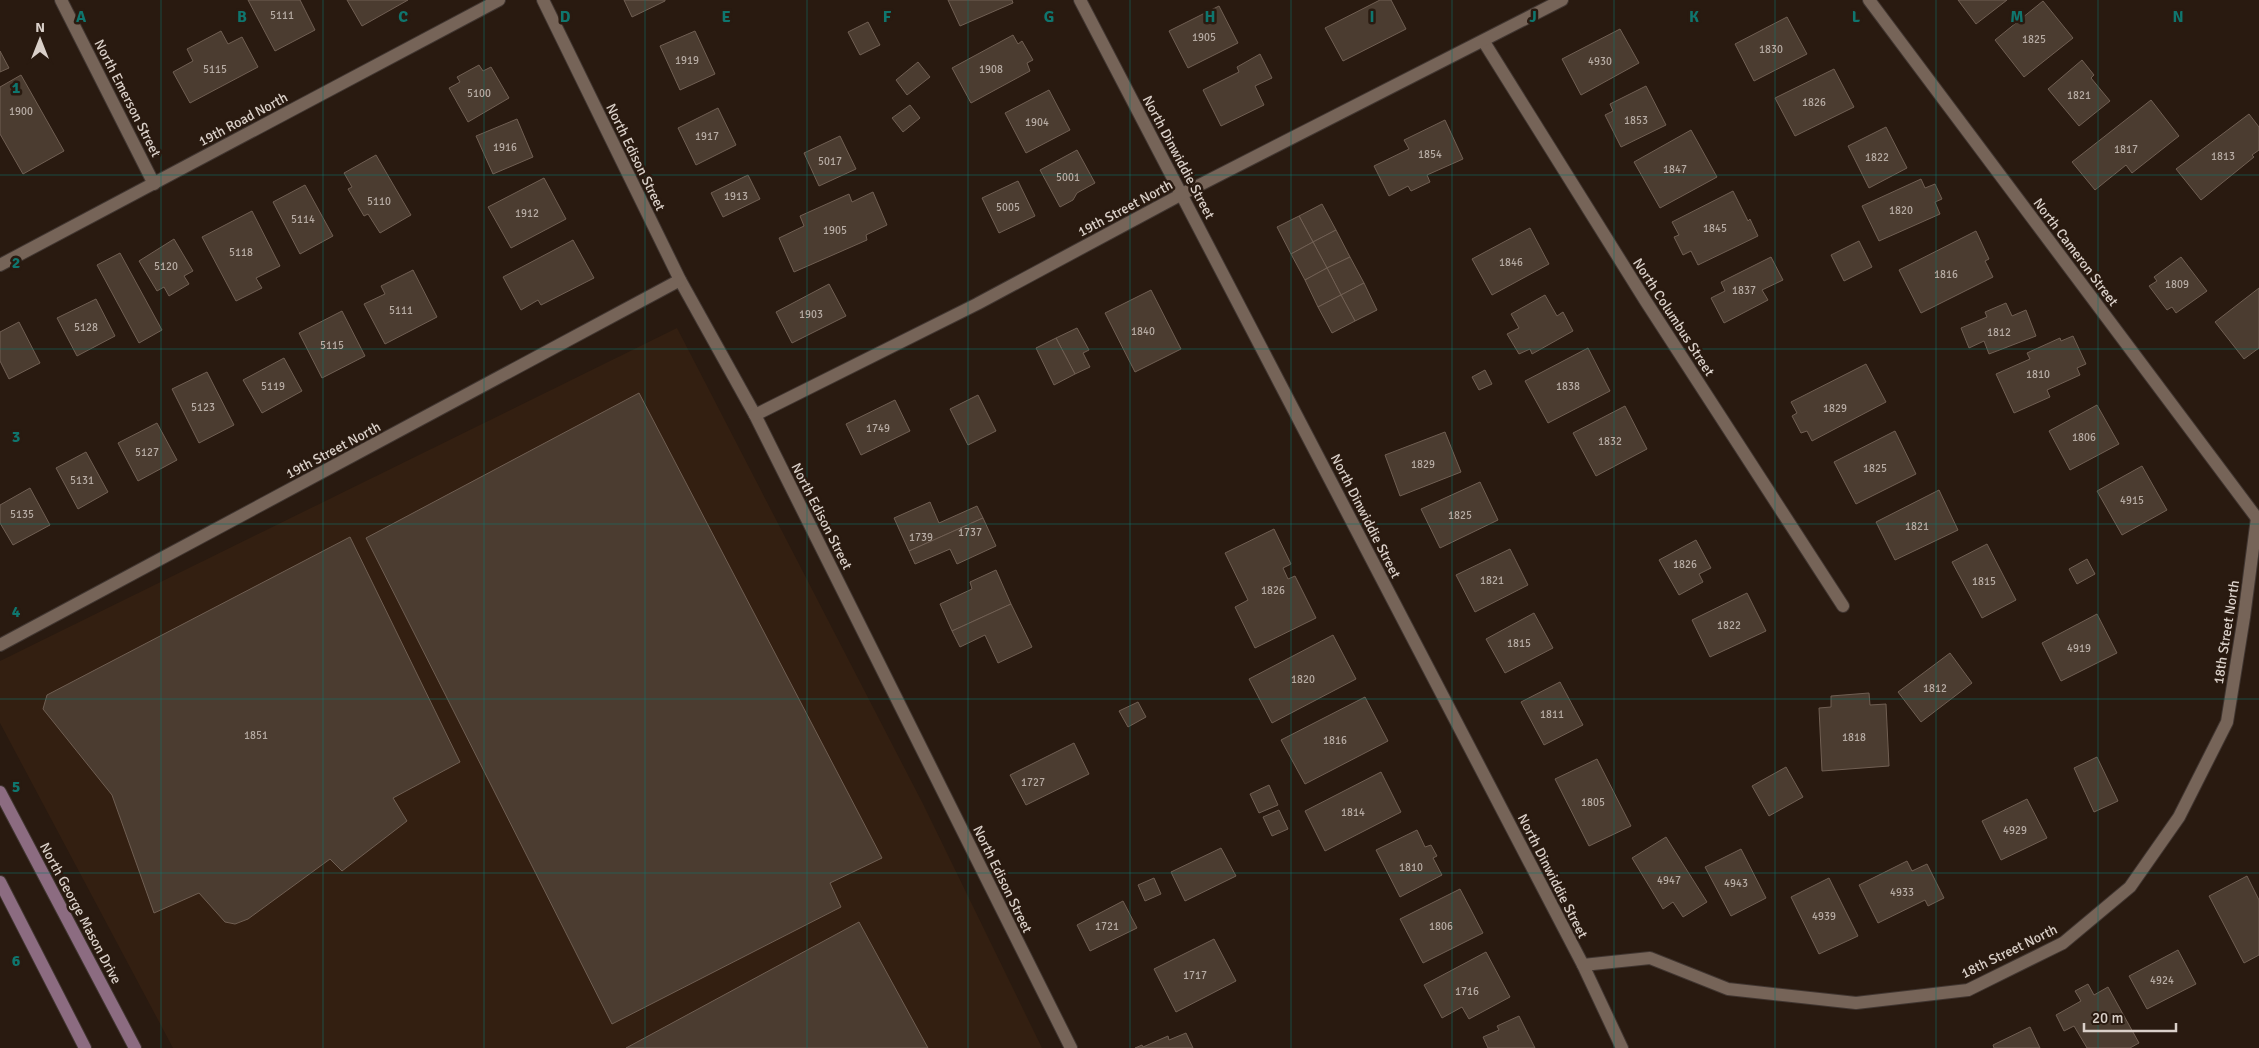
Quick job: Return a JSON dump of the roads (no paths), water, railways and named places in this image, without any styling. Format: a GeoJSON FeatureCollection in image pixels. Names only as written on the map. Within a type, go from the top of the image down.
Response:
{"type":"FeatureCollection","features":[{"type":"Feature","properties":{"kind":"main road","name":"North George Mason Drive"},"geometry":{"type":"LineString","coordinates":[[0,792],[135,1048]]}},
{"type":"Feature","properties":{"kind":"main road"},"geometry":{"type":"LineString","coordinates":[[0,882],[85,1048]]}},
{"type":"Feature","properties":{"kind":"street","name":"North Emerson Street"},"geometry":{"type":"LineString","coordinates":[[61,0],[154,184]]}},
{"type":"Feature","properties":{"kind":"street","name":"19th Road North"},"geometry":{"type":"LineString","coordinates":[[0,265],[499,0]]}},
{"type":"Feature","properties":{"kind":"street","name":"North Edison Street"},"geometry":{"type":"LineString","coordinates":[[542,0],[680,280],[755,416],[1071,1048]]}},
{"type":"Feature","properties":{"kind":"street","name":"North Dinwiddie Street"},"geometry":{"type":"LineString","coordinates":[[1080,0],[1582,965],[1622,1048]]}},
{"type":"Feature","properties":{"kind":"street","name":"19th Street North"},"geometry":{"type":"LineString","coordinates":[[755,416],[977,304],[1182,194],[1484,42],[1562,0]]}},
{"type":"Feature","properties":{"kind":"street","name":"North Cameron Street"},"geometry":{"type":"LineString","coordinates":[[1869,0],[2258,520]]}},
{"type":"Feature","properties":{"kind":"street","name":"North Columbus Street"},"geometry":{"type":"LineString","coordinates":[[1484,42],[1645,300],[1843,606]]}},
{"type":"Feature","properties":{"kind":"street","name":"19th Street North"},"geometry":{"type":"LineString","coordinates":[[0,645],[680,280]]}},
{"type":"Feature","properties":{"kind":"street","name":"18th Street North"},"geometry":{"type":"LineString","coordinates":[[1582,965],[1650,958],[1728,990],[1856,1003],[1968,990],[2063,943],[2130,887],[2179,817],[2227,722],[2258,520]]}}]}
